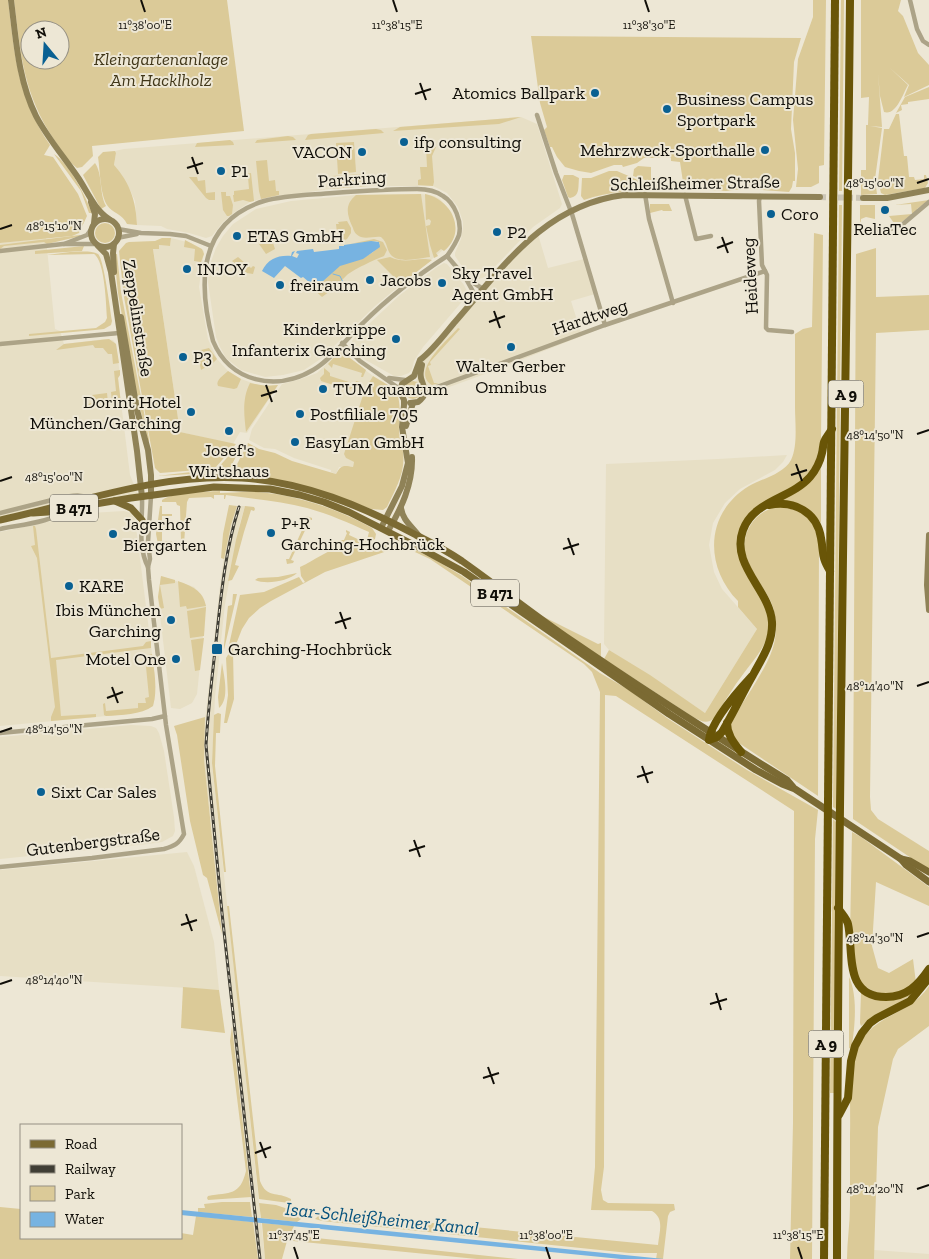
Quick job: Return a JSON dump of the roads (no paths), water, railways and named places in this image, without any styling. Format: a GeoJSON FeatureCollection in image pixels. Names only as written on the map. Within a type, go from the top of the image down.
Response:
{"type":"FeatureCollection","features":[{"type":"Feature","properties":{"kind":"highway","name":"A 9"},"geometry":{"type":"LineString","coordinates":[[824,1259],[835,0]]}},
{"type":"Feature","properties":{"kind":"highway","name":"A 9"},"geometry":{"type":"LineString","coordinates":[[837,1259],[838,908],[850,0]]}},
{"type":"Feature","properties":{"kind":"highway"},"geometry":{"type":"LineString","coordinates":[[752,676],[736,693],[709,736],[717,737],[727,723],[762,661],[770,641],[772,622],[765,598],[746,567],[742,553],[741,541],[747,522],[762,507],[798,488],[811,475],[817,467],[824,443],[832,428]]}},
{"type":"Feature","properties":{"kind":"highway"},"geometry":{"type":"LineString","coordinates":[[762,507],[786,503],[803,509],[810,515],[817,524],[822,538],[823,559],[830,571]]}},
{"type":"Feature","properties":{"kind":"highway"},"geometry":{"type":"LineString","coordinates":[[727,723],[730,736],[741,752]]}},
{"type":"Feature","properties":{"kind":"highway"},"geometry":{"type":"LineString","coordinates":[[838,908],[848,923],[850,962],[854,976],[860,986],[867,992],[882,997],[905,994],[914,988],[929,969]]}},
{"type":"Feature","properties":{"kind":"highway"},"geometry":{"type":"LineString","coordinates":[[838,1117],[848,1098],[851,1061],[855,1046],[862,1033],[877,1018],[910,1001],[929,978]]}},
{"type":"Feature","properties":{"kind":"main road","name":"B 471"},"geometry":{"type":"LineString","coordinates":[[0,520],[87,498],[182,480],[242,478],[272,482],[326,495],[390,520],[461,561],[597,661]]}},
{"type":"Feature","properties":{"kind":"main road","name":"B 471"},"geometry":{"type":"LineString","coordinates":[[33,513],[214,488],[270,490],[300,495],[324,502],[384,530],[464,572],[709,736],[756,770],[809,797],[860,830],[901,859],[929,882]]}},
{"type":"Feature","properties":{"kind":"main road","name":"B 471"},"geometry":{"type":"LineString","coordinates":[[115,501],[131,508],[142,520]]}},
{"type":"Feature","properties":{"kind":"main road","name":"B 471"},"geometry":{"type":"LineString","coordinates":[[717,737],[787,780],[795,789]]}},
{"type":"Feature","properties":{"kind":"main road","name":"B 471"},"geometry":{"type":"LineString","coordinates":[[901,859],[910,861],[929,872]]}},
{"type":"Feature","properties":{"kind":"street"},"geometry":{"type":"LineString","coordinates":[[11,0],[20,66],[29,98],[46,133],[90,198],[102,215],[113,221],[118,229],[116,241]]}},
{"type":"Feature","properties":{"kind":"street"},"geometry":{"type":"LineString","coordinates":[[910,0],[917,29],[923,41],[929,45]]}},
{"type":"Feature","properties":{"kind":"street"},"geometry":{"type":"LineString","coordinates":[[537,115],[570,210],[605,325]]}},
{"type":"Feature","properties":{"kind":"street","name":"Parkring"},"geometry":{"type":"LineString","coordinates":[[426,189],[444,196],[455,211],[459,222],[459,235],[447,256],[386,302],[314,370],[289,379],[262,381],[247,377],[236,371],[216,349],[211,332],[204,283],[204,272],[211,246],[229,221],[249,208],[265,201],[318,194],[426,189]]}},
{"type":"Feature","properties":{"kind":"street"},"geometry":{"type":"LineString","coordinates":[[863,198],[887,198],[929,190]]}},
{"type":"Feature","properties":{"kind":"street"},"geometry":{"type":"LineString","coordinates":[[645,194],[649,219],[673,303]]}},
{"type":"Feature","properties":{"kind":"street","name":"Schleißheimer Straße"},"geometry":{"type":"LineString","coordinates":[[400,392],[402,384],[416,371],[420,360],[425,357],[476,297],[540,230],[570,210],[611,197],[645,194],[820,197]]}},
{"type":"Feature","properties":{"kind":"street"},"geometry":{"type":"LineString","coordinates":[[685,195],[696,239],[711,236]]}},
{"type":"Feature","properties":{"kind":"street","name":"Heideweg"},"geometry":{"type":"LineString","coordinates":[[760,196],[761,254],[762,265],[767,275],[766,328],[768,330],[792,332]]}},
{"type":"Feature","properties":{"kind":"street"},"geometry":{"type":"LineString","coordinates":[[90,198],[95,214],[91,236],[97,245]]}},
{"type":"Feature","properties":{"kind":"street"},"geometry":{"type":"LineString","coordinates":[[872,233],[886,231],[903,224],[929,202]]}},
{"type":"Feature","properties":{"kind":"street"},"geometry":{"type":"LineString","coordinates":[[63,244],[87,235],[93,225],[101,219],[108,219]]}},
{"type":"Feature","properties":{"kind":"street"},"geometry":{"type":"LineString","coordinates":[[118,229],[141,233],[186,236],[211,246]]}},
{"type":"Feature","properties":{"kind":"street"},"geometry":{"type":"LineString","coordinates":[[0,251],[63,244],[97,245],[107,248],[116,241],[141,233]]}},
{"type":"Feature","properties":{"kind":"street","name":"Zeppelinstraße"},"geometry":{"type":"LineString","coordinates":[[116,241],[113,253],[116,287],[141,487]]}},
{"type":"Feature","properties":{"kind":"street","name":"Zeppelinstraße"},"geometry":{"type":"LineString","coordinates":[[97,245],[106,254],[111,272],[137,410],[148,450],[151,485]]}},
{"type":"Feature","properties":{"kind":"street"},"geometry":{"type":"LineString","coordinates":[[447,256],[465,277],[476,297]]}},
{"type":"Feature","properties":{"kind":"street","name":"Hardtweg"},"geometry":{"type":"LineString","coordinates":[[426,389],[437,387],[605,325],[765,271]]}},
{"type":"Feature","properties":{"kind":"street"},"geometry":{"type":"LineString","coordinates":[[465,277],[484,289]]}},
{"type":"Feature","properties":{"kind":"street","name":"Zeppelinstraße"},"geometry":{"type":"LineString","coordinates":[[0,344],[122,333]]}},
{"type":"Feature","properties":{"kind":"street"},"geometry":{"type":"LineString","coordinates":[[342,343],[360,361],[398,387],[404,400],[402,427],[408,454],[406,475],[390,520]]}},
{"type":"Feature","properties":{"kind":"street"},"geometry":{"type":"LineString","coordinates":[[404,400],[413,403],[422,399],[426,389],[421,372],[425,357]]}},
{"type":"Feature","properties":{"kind":"street"},"geometry":{"type":"LineString","coordinates":[[386,378],[418,378],[423,382]]}},
{"type":"Feature","properties":{"kind":"street"},"geometry":{"type":"LineString","coordinates":[[384,530],[401,507],[410,481],[412,457],[406,428],[413,403]]}},
{"type":"Feature","properties":{"kind":"street"},"geometry":{"type":"LineString","coordinates":[[130,405],[137,410]]}},
{"type":"Feature","properties":{"kind":"street"},"geometry":{"type":"LineString","coordinates":[[148,566],[150,559],[148,542],[151,485]]}},
{"type":"Feature","properties":{"kind":"street"},"geometry":{"type":"LineString","coordinates":[[141,487],[144,558],[148,566]]}},
{"type":"Feature","properties":{"kind":"street"},"geometry":{"type":"LineString","coordinates":[[0,513],[75,495],[87,498]]}},
{"type":"Feature","properties":{"kind":"street"},"geometry":{"type":"LineString","coordinates":[[401,507],[405,520],[419,536]]}},
{"type":"Feature","properties":{"kind":"street"},"geometry":{"type":"LineString","coordinates":[[0,529],[47,519],[63,514],[67,509]]}},
{"type":"Feature","properties":{"kind":"street"},"geometry":{"type":"LineString","coordinates":[[929,535],[927,554],[929,610]]}},
{"type":"Feature","properties":{"kind":"street","name":"Gutenbergstraße"},"geometry":{"type":"LineString","coordinates":[[0,867],[164,849],[180,842],[184,834],[165,716],[148,566]]}},
{"type":"Feature","properties":{"kind":"street"},"geometry":{"type":"LineString","coordinates":[[0,733],[165,716]]}},
{"type":"Feature","properties":{"kind":"water"},"geometry":{"type":"Polygon","coordinates":[[[371,241],[379,242],[380,247],[363,259],[340,266],[321,283],[308,284],[309,282],[303,277],[301,278],[285,266],[274,278],[262,271],[270,261],[282,256],[291,256],[292,252],[295,251],[292,256],[297,258],[299,254],[296,253],[297,251],[313,249],[314,252],[339,249],[339,246],[371,241]]]}},
{"type":"Feature","properties":{"kind":"water"},"geometry":{"type":"Polygon","coordinates":[[[182,1210],[664,1259],[621,1259],[182,1215],[182,1210]]]}},
{"type":"Feature","properties":{"kind":"waterway"},"geometry":{"type":"LineString","coordinates":[[333,274],[340,276],[347,291]]}},
{"type":"Feature","properties":{"kind":"tunnel"},"geometry":{"type":"LineString","coordinates":[[820,197],[863,198]]}},
{"type":"Feature","properties":{"kind":"railway"},"geometry":{"type":"LineString","coordinates":[[239,507],[230,540],[224,574],[206,745],[222,913],[260,1259]]}},
{"type":"Feature","properties":{"kind":"place","name":"Atomics Ballpark"},"geometry":{"type":"Point","coordinates":[595,93]}},
{"type":"Feature","properties":{"kind":"place","name":"Business Campus Sportpark"},"geometry":{"type":"Point","coordinates":[667,109]}},
{"type":"Feature","properties":{"kind":"place","name":"ifp consulting"},"geometry":{"type":"Point","coordinates":[404,142]}},
{"type":"Feature","properties":{"kind":"place","name":"Mehrzweck-Sporthalle"},"geometry":{"type":"Point","coordinates":[765,150]}},
{"type":"Feature","properties":{"kind":"place","name":"VACON"},"geometry":{"type":"Point","coordinates":[362,152]}},
{"type":"Feature","properties":{"kind":"place","name":"P1"},"geometry":{"type":"Point","coordinates":[221,171]}},
{"type":"Feature","properties":{"kind":"place","name":"ReliaTec"},"geometry":{"type":"Point","coordinates":[885,210]}},
{"type":"Feature","properties":{"kind":"place","name":"Coro"},"geometry":{"type":"Point","coordinates":[771,214]}},
{"type":"Feature","properties":{"kind":"place","name":"P2"},"geometry":{"type":"Point","coordinates":[497,232]}},
{"type":"Feature","properties":{"kind":"place","name":"ETAS GmbH"},"geometry":{"type":"Point","coordinates":[237,236]}},
{"type":"Feature","properties":{"kind":"place","name":"INJOY"},"geometry":{"type":"Point","coordinates":[187,269]}},
{"type":"Feature","properties":{"kind":"place","name":"Jacobs"},"geometry":{"type":"Point","coordinates":[370,280]}},
{"type":"Feature","properties":{"kind":"place","name":"Sky Travel Agent GmbH"},"geometry":{"type":"Point","coordinates":[442,283]}},
{"type":"Feature","properties":{"kind":"place","name":"freiraum"},"geometry":{"type":"Point","coordinates":[280,285]}},
{"type":"Feature","properties":{"kind":"place","name":"Kinderkrippe Infanterix Garching"},"geometry":{"type":"Point","coordinates":[396,339]}},
{"type":"Feature","properties":{"kind":"place","name":"Walter Gerber Omnibus"},"geometry":{"type":"Point","coordinates":[511,347]}},
{"type":"Feature","properties":{"kind":"place","name":"P3"},"geometry":{"type":"Point","coordinates":[183,357]}},
{"type":"Feature","properties":{"kind":"place","name":"TUM quantum"},"geometry":{"type":"Point","coordinates":[323,389]}},
{"type":"Feature","properties":{"kind":"place","name":"Dorint Hotel München/Garching"},"geometry":{"type":"Point","coordinates":[191,412]}},
{"type":"Feature","properties":{"kind":"place","name":"Postfiliale 705"},"geometry":{"type":"Point","coordinates":[300,414]}},
{"type":"Feature","properties":{"kind":"place","name":"Josef's Wirtshaus"},"geometry":{"type":"Point","coordinates":[229,431]}},
{"type":"Feature","properties":{"kind":"place","name":"EasyLan GmbH"},"geometry":{"type":"Point","coordinates":[295,442]}},
{"type":"Feature","properties":{"kind":"place","name":"P+R Garching-Hochbrück"},"geometry":{"type":"Point","coordinates":[271,533]}},
{"type":"Feature","properties":{"kind":"place","name":"Jagerhof Biergarten"},"geometry":{"type":"Point","coordinates":[113,534]}},
{"type":"Feature","properties":{"kind":"place","name":"KARE"},"geometry":{"type":"Point","coordinates":[69,586]}},
{"type":"Feature","properties":{"kind":"place","name":"Ibis München Garching"},"geometry":{"type":"Point","coordinates":[171,620]}},
{"type":"Feature","properties":{"kind":"place","name":"Garching-Hochbrück"},"geometry":{"type":"Point","coordinates":[217,649]}},
{"type":"Feature","properties":{"kind":"place","name":"Motel One"},"geometry":{"type":"Point","coordinates":[176,659]}},
{"type":"Feature","properties":{"kind":"place","name":"Sixt Car Sales"},"geometry":{"type":"Point","coordinates":[41,792]}},
{"type":"Feature","properties":{"kind":"park label","name":"Kleingartenanlage Am Hacklholz"},"geometry":{"type":"Point","coordinates":[161,69]}},
{"type":"Feature","properties":{"kind":"water label","name":"Isar-Schleißheimer Kanal"},"geometry":{"type":"Point","coordinates":[382,1218]}}]}
